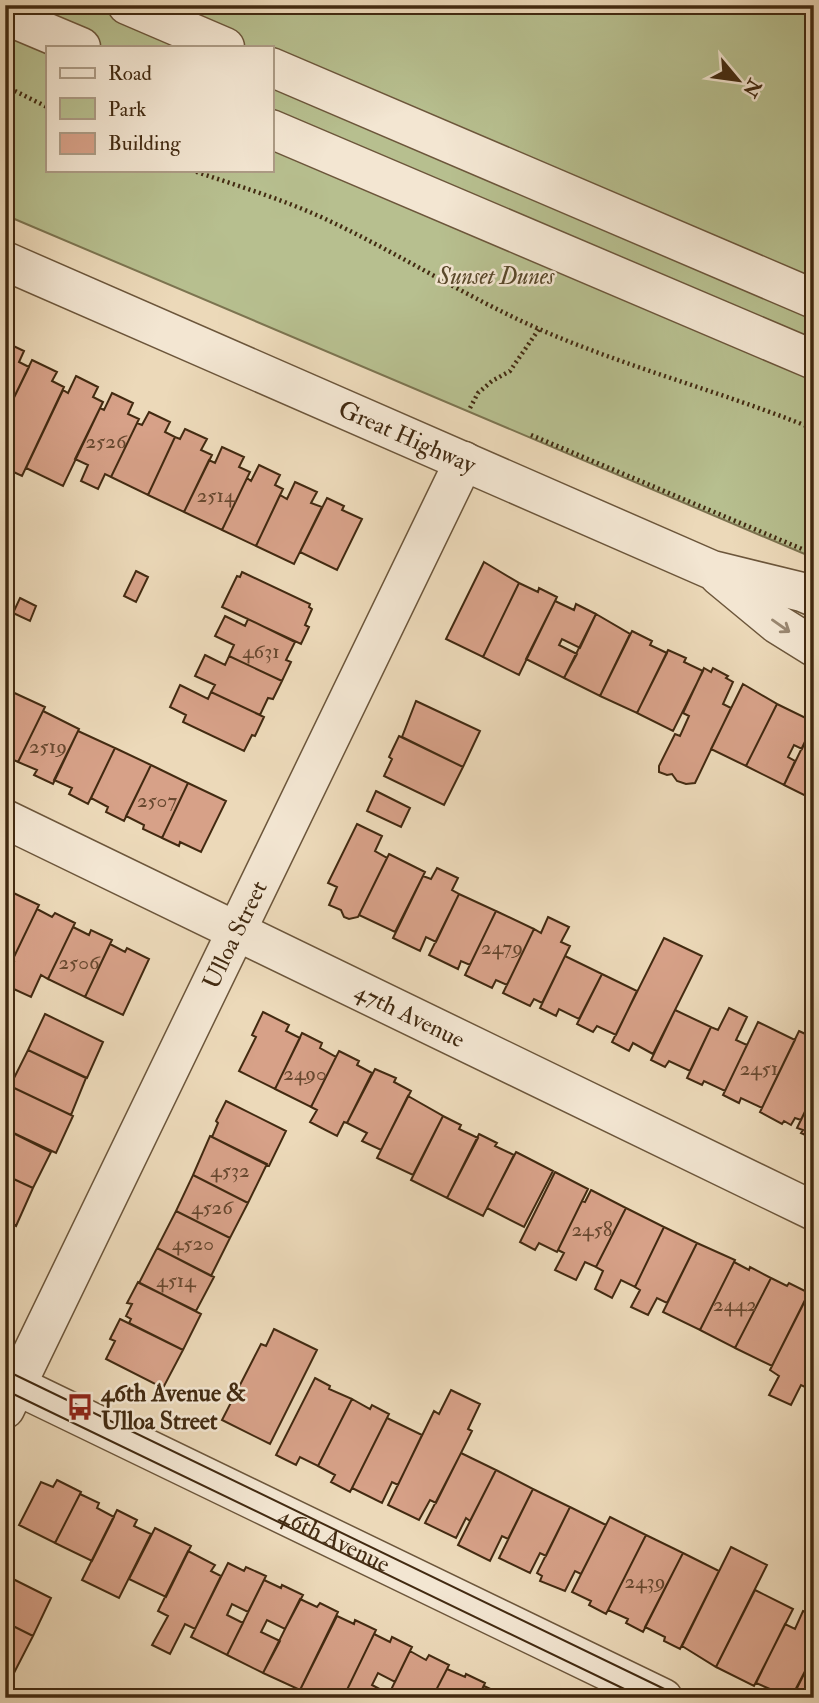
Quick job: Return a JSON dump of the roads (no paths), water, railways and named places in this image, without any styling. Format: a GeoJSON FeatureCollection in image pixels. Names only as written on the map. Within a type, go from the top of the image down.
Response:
{"type":"FeatureCollection","features":[{"type":"Feature","properties":{"kind":"street"},"geometry":{"type":"LineString","coordinates":[[127,5],[223,46]]}},
{"type":"Feature","properties":{"kind":"street"},"geometry":{"type":"LineString","coordinates":[[5,15],[79,46]]}},
{"type":"Feature","properties":{"kind":"street"},"geometry":{"type":"LineString","coordinates":[[273,68],[814,299]]}},
{"type":"Feature","properties":{"kind":"street"},"geometry":{"type":"LineString","coordinates":[[273,130],[814,360]]}},
{"type":"Feature","properties":{"kind":"street","name":"Great Highway"},"geometry":{"type":"LineString","coordinates":[[5,261],[712,570],[814,597]]}},
{"type":"Feature","properties":{"kind":"street","name":"Ulloa Street"},"geometry":{"type":"LineString","coordinates":[[9,1391],[464,461]]}},
{"type":"Feature","properties":{"kind":"street"},"geometry":{"type":"LineString","coordinates":[[712,570],[777,624],[814,647]]}},
{"type":"Feature","properties":{"kind":"street","name":"47th Avenue"},"geometry":{"type":"LineString","coordinates":[[5,820],[814,1211]]}},
{"type":"Feature","properties":{"kind":"street","name":"46th Avenue"},"geometry":{"type":"LineString","coordinates":[[9,1391],[663,1698]]}},
{"type":"Feature","properties":{"kind":"tram line"},"geometry":{"type":"LineString","coordinates":[[5,1370],[683,1698]]}},
{"type":"Feature","properties":{"kind":"tram line"},"geometry":{"type":"LineString","coordinates":[[5,1390],[643,1698]]}},
{"type":"Feature","properties":{"kind":"place","name":"46th Avenue & Ulloa Street"},"geometry":{"type":"Point","coordinates":[80,1407]}},
{"type":"Feature","properties":{"kind":"park label","name":"Sunset Dunes"},"geometry":{"type":"Point","coordinates":[496,276]}}]}
